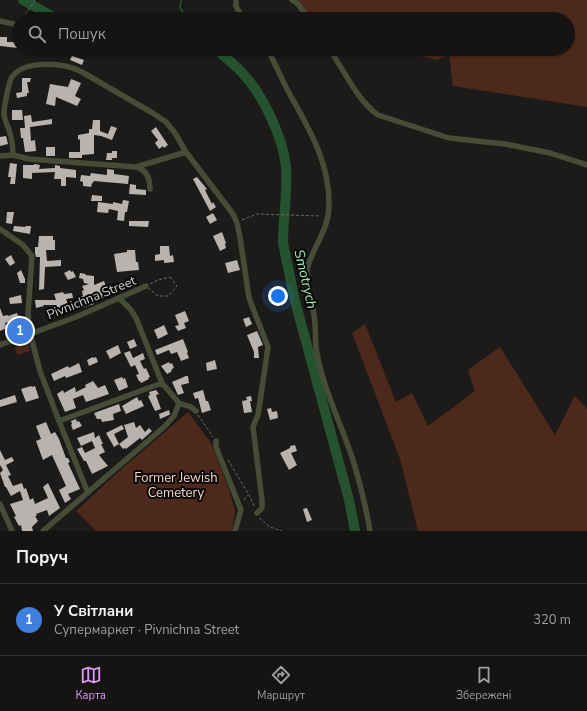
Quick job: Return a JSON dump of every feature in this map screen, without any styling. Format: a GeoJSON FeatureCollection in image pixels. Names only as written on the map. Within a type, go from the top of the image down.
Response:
{"type":"FeatureCollection","features":[{"type":"Feature","properties":{"kind":"street"},"geometry":{"type":"LineString","coordinates":[[236,0],[236,6],[239,12]]}},
{"type":"Feature","properties":{"kind":"street"},"geometry":{"type":"LineString","coordinates":[[292,0],[298,4],[304,12]]}},
{"type":"Feature","properties":{"kind":"street"},"geometry":{"type":"LineString","coordinates":[[0,21],[12,24]]}},
{"type":"Feature","properties":{"kind":"street"},"geometry":{"type":"LineString","coordinates":[[270,56],[287,90],[307,124],[320,153],[325,170],[329,194],[328,216],[325,229],[309,266],[307,274],[308,287],[314,313],[316,349],[323,376],[353,461],[370,531]]}},
{"type":"Feature","properties":{"kind":"street"},"geometry":{"type":"LineString","coordinates":[[333,56],[361,99],[369,109],[378,115],[449,138],[505,144],[550,153],[587,165]]}},
{"type":"Feature","properties":{"kind":"street"},"geometry":{"type":"LineString","coordinates":[[13,155],[13,143],[4,114],[9,83],[13,76],[21,69],[48,64],[62,65],[76,69],[160,117],[175,133],[186,152],[218,193],[237,223],[248,294],[268,347],[258,415],[253,427],[262,500],[262,508],[257,513]]}},
{"type":"Feature","properties":{"kind":"street"},"geometry":{"type":"LineString","coordinates":[[136,167],[186,152]]}},
{"type":"Feature","properties":{"kind":"street"},"geometry":{"type":"LineString","coordinates":[[0,156],[13,155],[29,159],[136,167],[143,170],[147,175],[150,189]]}},
{"type":"Feature","properties":{"kind":"street"},"geometry":{"type":"LineString","coordinates":[[0,229],[23,245],[32,256],[28,306],[30,333],[40,371],[88,493]]}},
{"type":"Feature","properties":{"kind":"street","name":"Pivnichna Street"},"geometry":{"type":"LineString","coordinates":[[0,345],[76,317],[146,286]]}},
{"type":"Feature","properties":{"kind":"street"},"geometry":{"type":"LineString","coordinates":[[119,298],[131,310],[136,318],[162,383],[179,403],[191,407],[196,411]]}},
{"type":"Feature","properties":{"kind":"street"},"geometry":{"type":"LineString","coordinates":[[59,421],[162,383]]}},
{"type":"Feature","properties":{"kind":"street"},"geometry":{"type":"LineString","coordinates":[[43,531],[164,428],[177,410],[179,403]]}},
{"type":"Feature","properties":{"kind":"street"},"geometry":{"type":"LineString","coordinates":[[216,441],[216,447],[240,510],[235,531]]}},
{"type":"Feature","properties":{"kind":"street"},"geometry":{"type":"LineString","coordinates":[[0,504],[1,512],[12,531]]}},
{"type":"Feature","properties":{"kind":"path"},"geometry":{"type":"LineString","coordinates":[[27,12],[35,0]]}},
{"type":"Feature","properties":{"kind":"path"},"geometry":{"type":"LineString","coordinates":[[237,223],[257,214],[328,216]]}},
{"type":"Feature","properties":{"kind":"path"},"geometry":{"type":"LineString","coordinates":[[170,277],[177,286],[168,296],[158,296],[146,286],[158,280],[170,277]]}},
{"type":"Feature","properties":{"kind":"path"},"geometry":{"type":"LineString","coordinates":[[196,411],[216,441]]}},
{"type":"Feature","properties":{"kind":"path"},"geometry":{"type":"LineString","coordinates":[[227,460],[249,494],[259,518],[270,527],[282,531]]}},
{"type":"Feature","properties":{"kind":"green space"},"geometry":{"type":"Polygon","coordinates":[[[295,0],[587,0],[587,107],[453,86],[449,56],[575,56],[575,12],[304,12],[295,0]]]}},
{"type":"Feature","properties":{"kind":"green space"},"geometry":{"type":"Polygon","coordinates":[[[420,56],[447,56],[437,60],[420,56]]]}},
{"type":"Feature","properties":{"kind":"green space"},"geometry":{"type":"Polygon","coordinates":[[[365,324],[396,402],[412,393],[428,426],[475,391],[468,370],[500,347],[555,435],[575,396],[587,409],[587,531],[418,531],[400,459],[352,333],[365,324]]]}},
{"type":"Feature","properties":{"kind":"green space"},"geometry":{"type":"Polygon","coordinates":[[[28,343],[30,351],[17,355],[15,347],[28,343]]]}},
{"type":"Feature","properties":{"kind":"green space","name":"Former Jewish Cemetery"},"geometry":{"type":"Polygon","coordinates":[[[188,412],[211,443],[228,486],[235,511],[232,531],[96,531],[76,511],[117,473],[188,412]]]}},
{"type":"Feature","properties":{"kind":"building"},"geometry":{"type":"Polygon","coordinates":[[[0,37],[7,37],[7,42],[12,42],[12,47],[0,46],[0,37]]]}},
{"type":"Feature","properties":{"kind":"building"},"geometry":{"type":"Polygon","coordinates":[[[72,56],[84,60],[82,65],[70,60],[72,56]]]}},
{"type":"Feature","properties":{"kind":"building"},"geometry":{"type":"Polygon","coordinates":[[[22,78],[31,78],[30,82],[27,82],[29,93],[27,93],[27,96],[17,98],[16,93],[22,92],[22,78]]]}},
{"type":"Feature","properties":{"kind":"building"},"geometry":{"type":"Polygon","coordinates":[[[71,79],[81,83],[75,96],[81,99],[77,106],[56,97],[55,106],[46,104],[50,84],[68,87],[71,79]]]}},
{"type":"Feature","properties":{"kind":"building"},"geometry":{"type":"Polygon","coordinates":[[[12,110],[22,110],[23,120],[12,120],[12,110]]]}},
{"type":"Feature","properties":{"kind":"building"},"geometry":{"type":"Polygon","coordinates":[[[31,115],[32,122],[52,119],[52,124],[30,127],[31,141],[35,140],[36,151],[25,152],[20,128],[25,128],[24,116],[31,115]]]}},
{"type":"Feature","properties":{"kind":"building"},"geometry":{"type":"Polygon","coordinates":[[[93,120],[100,120],[100,131],[108,134],[111,126],[117,128],[112,140],[94,135],[94,154],[82,155],[82,158],[69,158],[69,152],[80,152],[80,139],[78,140],[78,135],[89,133],[89,129],[92,129],[93,120]]]}},
{"type":"Feature","properties":{"kind":"building"},"geometry":{"type":"Polygon","coordinates":[[[156,127],[168,145],[164,148],[163,146],[159,149],[155,143],[158,140],[151,131],[156,127]]]}},
{"type":"Feature","properties":{"kind":"building"},"geometry":{"type":"Polygon","coordinates":[[[6,136],[8,144],[0,146],[0,137],[6,136]]]}},
{"type":"Feature","properties":{"kind":"building"},"geometry":{"type":"Polygon","coordinates":[[[46,147],[55,147],[55,156],[46,156],[46,147]]]}},
{"type":"Feature","properties":{"kind":"building"},"geometry":{"type":"Polygon","coordinates":[[[112,151],[117,151],[117,158],[106,160],[107,153],[112,153],[112,151]]]}},
{"type":"Feature","properties":{"kind":"building"},"geometry":{"type":"Polygon","coordinates":[[[10,163],[17,164],[15,184],[10,184],[11,177],[8,177],[10,163]]]}},
{"type":"Feature","properties":{"kind":"building"},"geometry":{"type":"Polygon","coordinates":[[[23,165],[40,165],[39,169],[55,168],[55,165],[60,166],[60,168],[76,170],[76,178],[66,177],[66,186],[61,186],[61,179],[54,179],[55,172],[32,173],[32,179],[23,178],[23,165]]]}},
{"type":"Feature","properties":{"kind":"building"},"geometry":{"type":"Polygon","coordinates":[[[107,169],[114,170],[114,174],[129,176],[128,184],[94,181],[91,187],[83,186],[83,182],[80,181],[81,175],[90,176],[91,173],[107,175],[107,169]]]}},
{"type":"Feature","properties":{"kind":"building"},"geometry":{"type":"Polygon","coordinates":[[[197,177],[207,189],[205,190],[212,204],[213,202],[216,207],[210,211],[193,179],[197,177]]]}},
{"type":"Feature","properties":{"kind":"building"},"geometry":{"type":"Polygon","coordinates":[[[130,184],[136,185],[136,189],[146,190],[146,195],[129,194],[130,184]]]}},
{"type":"Feature","properties":{"kind":"building"},"geometry":{"type":"Polygon","coordinates":[[[92,195],[102,196],[102,201],[91,201],[92,195]]]}},
{"type":"Feature","properties":{"kind":"building"},"geometry":{"type":"Polygon","coordinates":[[[123,200],[129,201],[127,212],[125,212],[124,221],[117,220],[118,211],[109,209],[108,213],[97,212],[98,202],[113,204],[113,202],[122,204],[123,200]]]}},
{"type":"Feature","properties":{"kind":"building"},"geometry":{"type":"Polygon","coordinates":[[[7,212],[14,212],[12,224],[6,223],[7,212]]]}},
{"type":"Feature","properties":{"kind":"building"},"geometry":{"type":"Polygon","coordinates":[[[213,213],[217,220],[210,224],[206,217],[213,213]]]}},
{"type":"Feature","properties":{"kind":"building"},"geometry":{"type":"Polygon","coordinates":[[[129,221],[149,221],[148,227],[129,226],[129,221]]]}},
{"type":"Feature","properties":{"kind":"building"},"geometry":{"type":"Polygon","coordinates":[[[14,226],[31,226],[30,234],[13,231],[14,226]]]}},
{"type":"Feature","properties":{"kind":"building"},"geometry":{"type":"Polygon","coordinates":[[[222,232],[226,243],[226,248],[220,251],[213,236],[222,232]]]}},
{"type":"Feature","properties":{"kind":"building"},"geometry":{"type":"Polygon","coordinates":[[[39,236],[53,236],[53,240],[55,240],[55,250],[46,250],[47,261],[61,260],[61,266],[45,267],[44,289],[39,290],[40,257],[36,257],[35,247],[38,247],[39,236]]]}},
{"type":"Feature","properties":{"kind":"building"},"geometry":{"type":"Polygon","coordinates":[[[160,246],[169,246],[170,256],[173,255],[174,262],[164,263],[164,260],[155,261],[155,255],[160,254],[160,246]]]}},
{"type":"Feature","properties":{"kind":"building"},"geometry":{"type":"Polygon","coordinates":[[[127,250],[135,250],[136,262],[138,262],[139,270],[117,272],[114,254],[127,252],[127,250]]]}},
{"type":"Feature","properties":{"kind":"building"},"geometry":{"type":"Polygon","coordinates":[[[11,255],[15,263],[10,266],[5,259],[11,255]]]}},
{"type":"Feature","properties":{"kind":"building"},"geometry":{"type":"Polygon","coordinates":[[[237,260],[240,270],[228,273],[225,263],[237,260]]]}},
{"type":"Feature","properties":{"kind":"building"},"geometry":{"type":"Polygon","coordinates":[[[21,270],[25,283],[20,283],[17,273],[21,270]]]}},
{"type":"Feature","properties":{"kind":"building"},"geometry":{"type":"Polygon","coordinates":[[[70,270],[71,272],[73,271],[76,277],[68,280],[64,273],[70,270]]]}},
{"type":"Feature","properties":{"kind":"building"},"geometry":{"type":"Polygon","coordinates":[[[80,273],[94,276],[94,285],[104,281],[109,295],[93,302],[94,304],[81,308],[78,298],[83,296],[82,291],[84,290],[82,286],[89,284],[84,283],[83,279],[79,278],[80,273]]]}},
{"type":"Feature","properties":{"kind":"building"},"geometry":{"type":"Polygon","coordinates":[[[63,292],[64,294],[72,293],[73,298],[66,299],[69,307],[58,311],[56,305],[43,305],[44,306],[36,308],[35,300],[56,300],[54,294],[63,292]]]}},
{"type":"Feature","properties":{"kind":"building"},"geometry":{"type":"Polygon","coordinates":[[[21,295],[22,303],[10,304],[9,298],[21,295]]]}},
{"type":"Feature","properties":{"kind":"building"},"geometry":{"type":"Polygon","coordinates":[[[0,308],[3,316],[17,313],[18,316],[20,315],[25,331],[17,334],[16,329],[18,328],[15,320],[5,323],[7,328],[0,331],[0,308]]]}},
{"type":"Feature","properties":{"kind":"building"},"geometry":{"type":"Polygon","coordinates":[[[185,311],[189,321],[184,323],[186,328],[178,331],[175,326],[179,325],[175,315],[185,311]]]}},
{"type":"Feature","properties":{"kind":"building"},"geometry":{"type":"Polygon","coordinates":[[[249,317],[252,324],[246,327],[243,319],[249,317]]]}},
{"type":"Feature","properties":{"kind":"building"},"geometry":{"type":"Polygon","coordinates":[[[164,325],[168,334],[158,339],[154,330],[164,325]]]}},
{"type":"Feature","properties":{"kind":"building"},"geometry":{"type":"Polygon","coordinates":[[[257,331],[263,345],[258,347],[259,358],[254,358],[254,352],[247,335],[257,331]]]}},
{"type":"Feature","properties":{"kind":"building"},"geometry":{"type":"Polygon","coordinates":[[[134,339],[137,346],[130,349],[127,342],[134,339]]]}},
{"type":"Feature","properties":{"kind":"building"},"geometry":{"type":"Polygon","coordinates":[[[183,339],[189,358],[181,361],[177,352],[171,354],[169,350],[157,355],[155,350],[183,339]]]}},
{"type":"Feature","properties":{"kind":"building"},"geometry":{"type":"Polygon","coordinates":[[[118,345],[121,353],[110,359],[106,351],[118,345]]]}},
{"type":"Feature","properties":{"kind":"building"},"geometry":{"type":"Polygon","coordinates":[[[130,351],[133,358],[143,353],[145,359],[140,361],[144,369],[146,368],[150,377],[141,383],[136,375],[139,374],[135,365],[131,367],[124,353],[130,351]]]}},
{"type":"Feature","properties":{"kind":"building"},"geometry":{"type":"Polygon","coordinates":[[[96,357],[98,362],[89,366],[87,360],[96,357]]]}},
{"type":"Feature","properties":{"kind":"building"},"geometry":{"type":"Polygon","coordinates":[[[215,360],[217,369],[207,371],[206,363],[215,360]]]}},
{"type":"Feature","properties":{"kind":"building"},"geometry":{"type":"Polygon","coordinates":[[[169,362],[170,364],[172,363],[174,368],[167,374],[161,366],[169,362]]]}},
{"type":"Feature","properties":{"kind":"building"},"geometry":{"type":"Polygon","coordinates":[[[79,363],[82,372],[66,378],[65,376],[54,381],[51,374],[68,366],[69,368],[79,363]]]}},
{"type":"Feature","properties":{"kind":"building"},"geometry":{"type":"Polygon","coordinates":[[[188,376],[189,383],[181,385],[184,393],[178,395],[172,382],[188,376]]]}},
{"type":"Feature","properties":{"kind":"building"},"geometry":{"type":"Polygon","coordinates":[[[122,377],[123,379],[125,378],[128,387],[119,391],[114,380],[122,377]]]}},
{"type":"Feature","properties":{"kind":"building"},"geometry":{"type":"Polygon","coordinates":[[[93,381],[98,388],[105,385],[109,394],[86,402],[83,395],[73,399],[76,408],[65,412],[57,394],[63,390],[64,393],[75,387],[76,392],[86,387],[85,385],[93,381]]]}},
{"type":"Feature","properties":{"kind":"building"},"geometry":{"type":"Polygon","coordinates":[[[35,386],[39,398],[26,402],[21,389],[35,386]]]}},
{"type":"Feature","properties":{"kind":"building"},"geometry":{"type":"Polygon","coordinates":[[[156,390],[159,394],[156,395],[161,409],[155,411],[148,396],[150,395],[149,392],[156,390]]]}},
{"type":"Feature","properties":{"kind":"building"},"geometry":{"type":"Polygon","coordinates":[[[203,390],[206,401],[208,401],[211,410],[202,413],[198,398],[195,399],[193,393],[203,390]]]}},
{"type":"Feature","properties":{"kind":"building"},"geometry":{"type":"Polygon","coordinates":[[[15,395],[17,402],[0,407],[0,400],[15,395]]]}},
{"type":"Feature","properties":{"kind":"building"},"geometry":{"type":"Polygon","coordinates":[[[251,396],[252,401],[250,401],[252,412],[244,413],[242,401],[247,400],[246,397],[251,396]]]}},
{"type":"Feature","properties":{"kind":"building"},"geometry":{"type":"Polygon","coordinates":[[[137,397],[139,401],[141,400],[144,406],[126,414],[122,406],[137,397]]]}},
{"type":"Feature","properties":{"kind":"building"},"geometry":{"type":"Polygon","coordinates":[[[119,404],[121,411],[113,414],[114,420],[102,422],[101,419],[97,419],[94,413],[119,404]]]}},
{"type":"Feature","properties":{"kind":"building"},"geometry":{"type":"Polygon","coordinates":[[[271,408],[272,412],[277,411],[278,418],[270,420],[267,409],[271,408]]]}},
{"type":"Feature","properties":{"kind":"building"},"geometry":{"type":"Polygon","coordinates":[[[169,410],[169,415],[160,419],[159,414],[169,410]]]}},
{"type":"Feature","properties":{"kind":"building"},"geometry":{"type":"Polygon","coordinates":[[[76,419],[82,426],[73,430],[71,421],[76,419]]]}},
{"type":"Feature","properties":{"kind":"building"},"geometry":{"type":"Polygon","coordinates":[[[46,422],[51,434],[55,432],[59,439],[66,458],[68,458],[70,462],[68,463],[80,489],[68,494],[71,499],[65,503],[59,490],[66,486],[52,455],[43,460],[36,441],[41,439],[36,426],[46,422]]]}},
{"type":"Feature","properties":{"kind":"building"},"geometry":{"type":"Polygon","coordinates":[[[134,422],[136,428],[140,425],[145,432],[149,428],[152,431],[142,440],[140,438],[126,449],[123,449],[119,444],[128,437],[124,425],[134,422]]]}},
{"type":"Feature","properties":{"kind":"building"},"geometry":{"type":"Polygon","coordinates":[[[122,425],[124,429],[114,434],[119,444],[114,447],[106,433],[122,425]]]}},
{"type":"Feature","properties":{"kind":"building"},"geometry":{"type":"Polygon","coordinates":[[[94,432],[95,438],[99,435],[105,452],[99,455],[108,466],[92,474],[86,461],[84,461],[77,449],[82,447],[85,453],[95,448],[92,441],[81,446],[77,438],[94,432]]]}},
{"type":"Feature","properties":{"kind":"building"},"geometry":{"type":"Polygon","coordinates":[[[295,445],[297,451],[291,453],[297,465],[289,470],[280,453],[290,448],[290,446],[295,445]]]}},
{"type":"Feature","properties":{"kind":"building"},"geometry":{"type":"Polygon","coordinates":[[[0,450],[5,460],[12,457],[14,461],[6,465],[11,475],[8,476],[13,486],[22,483],[24,489],[26,488],[30,500],[33,498],[35,504],[48,498],[43,487],[48,483],[60,508],[49,516],[47,510],[36,514],[37,516],[35,516],[38,521],[32,527],[33,531],[22,531],[21,525],[19,526],[14,517],[16,516],[10,504],[23,500],[20,491],[11,496],[5,487],[0,473],[3,470],[0,465],[0,450]]]}},
{"type":"Feature","properties":{"kind":"building"},"geometry":{"type":"Polygon","coordinates":[[[307,508],[312,520],[307,522],[303,509],[307,508]]]}},
{"type":"Feature","properties":{"kind":"waterway","name":"Smotrych"},"geometry":{"type":"LineString","coordinates":[[23,0],[44,12]]}},
{"type":"Feature","properties":{"kind":"waterway"},"geometry":{"type":"LineString","coordinates":[[181,0],[180,7],[183,12]]}},
{"type":"Feature","properties":{"kind":"waterway","name":"Smotrych"},"geometry":{"type":"LineString","coordinates":[[224,56],[238,69],[259,95],[272,118],[281,144],[286,167],[283,243],[295,301],[349,500],[355,531]]}},
{"type":"Feature","properties":{"kind":"place","name":"У Світлани"},"geometry":{"type":"Point","coordinates":[20,331]}}]}
